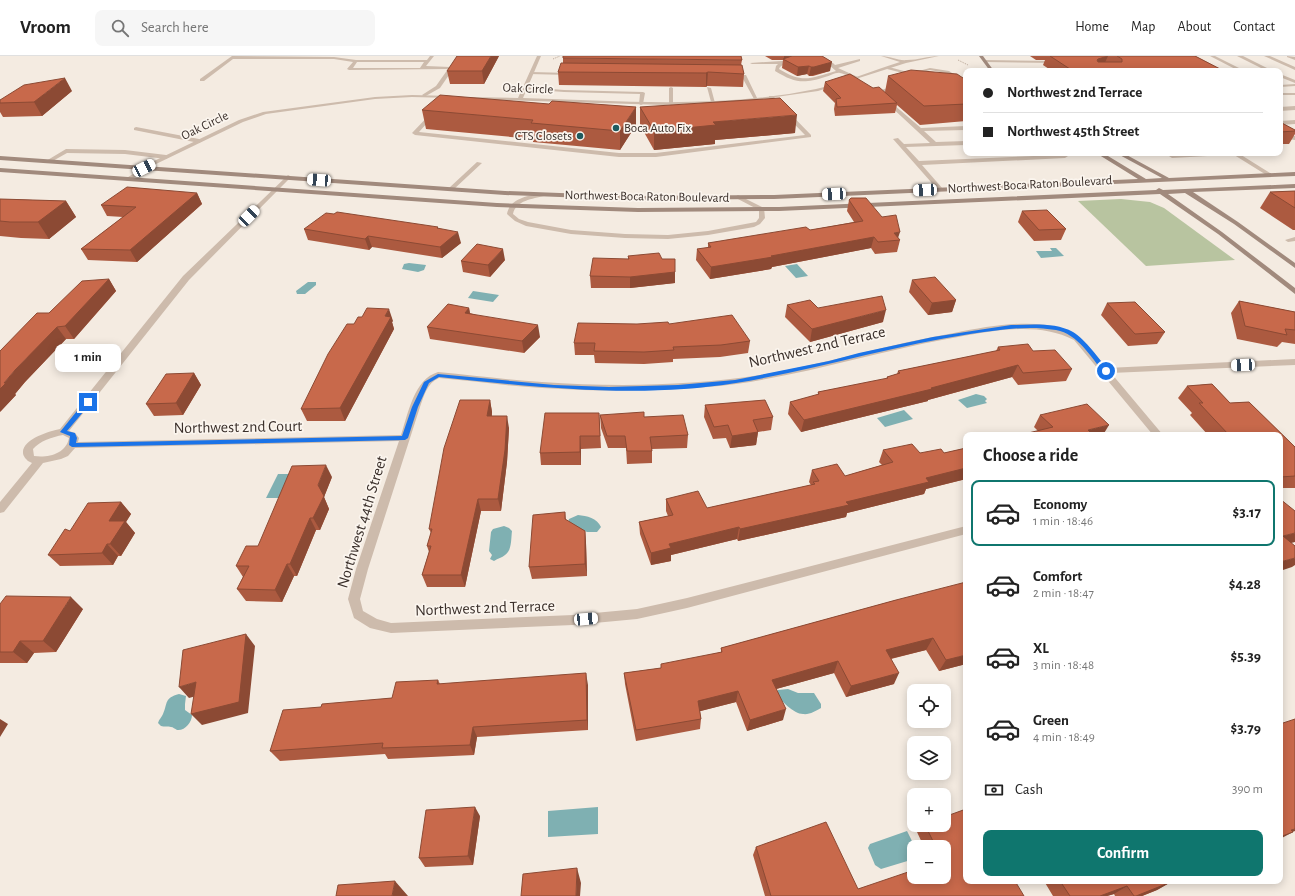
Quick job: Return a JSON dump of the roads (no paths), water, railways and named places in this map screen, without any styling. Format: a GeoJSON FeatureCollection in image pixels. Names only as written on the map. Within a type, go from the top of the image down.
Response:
{"type":"FeatureCollection","features":[{"type":"Feature","properties":{"kind":"street"},"geometry":{"type":"LineString","coordinates":[[423,68],[432,56]]}},
{"type":"Feature","properties":{"kind":"street"},"geometry":{"type":"LineString","coordinates":[[424,96],[438,87],[460,56]]}},
{"type":"Feature","properties":{"kind":"street"},"geometry":{"type":"LineString","coordinates":[[520,100],[539,56]]}},
{"type":"Feature","properties":{"kind":"street"},"geometry":{"type":"LineString","coordinates":[[883,56],[905,62]]}},
{"type":"Feature","properties":{"kind":"street","name":"Oak Circle"},"geometry":{"type":"LineString","coordinates":[[462,98],[671,104],[771,98],[818,90],[905,62],[938,56]]}},
{"type":"Feature","properties":{"kind":"street"},"geometry":{"type":"LineString","coordinates":[[980,56],[990,68]]}},
{"type":"Feature","properties":{"kind":"street"},"geometry":{"type":"LineString","coordinates":[[1212,56],[1237,68]]}},
{"type":"Feature","properties":{"kind":"street"},"geometry":{"type":"LineString","coordinates":[[1239,56],[1265,68]]}},
{"type":"Feature","properties":{"kind":"street"},"geometry":{"type":"LineString","coordinates":[[1266,56],[1295,69]]}},
{"type":"Feature","properties":{"kind":"street"},"geometry":{"type":"LineString","coordinates":[[1289,56],[1295,58]]}},
{"type":"Feature","properties":{"kind":"street"},"geometry":{"type":"LineString","coordinates":[[202,80],[234,57],[334,58],[356,61],[428,61]]}},
{"type":"Feature","properties":{"kind":"street"},"geometry":{"type":"LineString","coordinates":[[815,60],[826,62],[839,71],[858,78]]}},
{"type":"Feature","properties":{"kind":"street"},"geometry":{"type":"LineString","coordinates":[[835,67],[858,60]]}},
{"type":"Feature","properties":{"kind":"street"},"geometry":{"type":"LineString","coordinates":[[356,61],[349,69],[451,68]]}},
{"type":"Feature","properties":{"kind":"street"},"geometry":{"type":"LineString","coordinates":[[752,63],[783,63],[799,61]]}},
{"type":"Feature","properties":{"kind":"street"},"geometry":{"type":"LineString","coordinates":[[985,61],[1032,63],[1062,62]]}},
{"type":"Feature","properties":{"kind":"street"},"geometry":{"type":"LineString","coordinates":[[783,63],[778,66],[777,70],[795,80],[808,80],[839,71]]}},
{"type":"Feature","properties":{"kind":"street"},"geometry":{"type":"LineString","coordinates":[[1032,63],[1041,68]]}},
{"type":"Feature","properties":{"kind":"street"},"geometry":{"type":"LineString","coordinates":[[889,68],[914,74],[929,74]]}},
{"type":"Feature","properties":{"kind":"street"},"geometry":{"type":"LineString","coordinates":[[914,74],[930,69],[947,72],[956,77]]}},
{"type":"Feature","properties":{"kind":"street"},"geometry":{"type":"LineString","coordinates":[[531,73],[578,74]]}},
{"type":"Feature","properties":{"kind":"street"},"geometry":{"type":"LineString","coordinates":[[914,74],[916,78],[922,78]]}},
{"type":"Feature","properties":{"kind":"street"},"geometry":{"type":"LineString","coordinates":[[944,75],[963,78]]}},
{"type":"Feature","properties":{"kind":"street"},"geometry":{"type":"LineString","coordinates":[[728,76],[744,76],[756,99]]}},
{"type":"Feature","properties":{"kind":"street"},"geometry":{"type":"LineString","coordinates":[[949,81],[956,77]]}},
{"type":"Feature","properties":{"kind":"street"},"geometry":{"type":"LineString","coordinates":[[1283,77],[1295,84]]}},
{"type":"Feature","properties":{"kind":"street"},"geometry":{"type":"LineString","coordinates":[[902,84],[878,92],[935,144]]}},
{"type":"Feature","properties":{"kind":"street"},"geometry":{"type":"LineString","coordinates":[[1283,86],[1295,84]]}},
{"type":"Feature","properties":{"kind":"street"},"geometry":{"type":"LineString","coordinates":[[525,88],[564,91],[643,92],[641,104]]}},
{"type":"Feature","properties":{"kind":"street"},"geometry":{"type":"LineString","coordinates":[[670,88],[671,104]]}},
{"type":"Feature","properties":{"kind":"street"},"geometry":{"type":"LineString","coordinates":[[708,88],[712,102]]}},
{"type":"Feature","properties":{"kind":"street"},"geometry":{"type":"LineString","coordinates":[[1283,94],[1295,94]]}},
{"type":"Feature","properties":{"kind":"street","name":"Oak Circle"},"geometry":{"type":"LineString","coordinates":[[128,179],[144,168],[199,141],[252,117],[279,110],[375,98],[424,96],[455,97]]}},
{"type":"Feature","properties":{"kind":"street"},"geometry":{"type":"LineString","coordinates":[[448,97],[415,133],[620,156],[656,155],[809,136],[771,98]]}},
{"type":"Feature","properties":{"kind":"street"},"geometry":{"type":"LineString","coordinates":[[1283,109],[1295,108]]}},
{"type":"Feature","properties":{"kind":"street"},"geometry":{"type":"LineString","coordinates":[[777,112],[785,112]]}},
{"type":"Feature","properties":{"kind":"street"},"geometry":{"type":"LineString","coordinates":[[1283,123],[1295,122]]}},
{"type":"Feature","properties":{"kind":"street"},"geometry":{"type":"LineString","coordinates":[[919,130],[963,128]]}},
{"type":"Feature","properties":{"kind":"street"},"geometry":{"type":"LineString","coordinates":[[136,129],[199,141]]}},
{"type":"Feature","properties":{"kind":"street"},"geometry":{"type":"LineString","coordinates":[[1283,134],[1290,138],[1295,138]]}},
{"type":"Feature","properties":{"kind":"street"},"geometry":{"type":"LineString","coordinates":[[896,139],[940,189]]}},
{"type":"Feature","properties":{"kind":"street"},"geometry":{"type":"LineString","coordinates":[[902,146],[963,143]]}},
{"type":"Feature","properties":{"kind":"street"},"geometry":{"type":"LineString","coordinates":[[49,161],[66,151],[125,152],[166,157]]}},
{"type":"Feature","properties":{"kind":"street"},"geometry":{"type":"LineString","coordinates":[[917,163],[1065,156]]}},
{"type":"Feature","properties":{"kind":"street"},"geometry":{"type":"LineString","coordinates":[[1104,156],[1159,191],[1220,233],[1295,292]]}},
{"type":"Feature","properties":{"kind":"street"},"geometry":{"type":"LineString","coordinates":[[1125,156],[1186,190],[1236,223],[1295,266]]}},
{"type":"Feature","properties":{"kind":"street"},"geometry":{"type":"LineString","coordinates":[[1239,156],[1270,175]]}},
{"type":"Feature","properties":{"kind":"street","name":"Northwest Boca Raton Boulevard"},"geometry":{"type":"LineString","coordinates":[[0,158],[542,195],[638,198],[738,198],[1295,174]]}},
{"type":"Feature","properties":{"kind":"street"},"geometry":{"type":"LineString","coordinates":[[451,189],[479,163]]}},
{"type":"Feature","properties":{"kind":"street","name":"Northwest Boca Raton Boulevard"},"geometry":{"type":"LineString","coordinates":[[0,170],[512,206],[638,210],[762,209],[1295,186]]}},
{"type":"Feature","properties":{"kind":"street"},"geometry":{"type":"LineString","coordinates":[[63,432],[186,278],[288,177]]}},
{"type":"Feature","properties":{"kind":"street"},"geometry":{"type":"LineString","coordinates":[[542,195],[518,202],[512,206],[510,214],[517,220],[526,224],[571,232],[644,237],[686,236],[749,226],[758,223],[762,218],[762,209],[750,202],[738,198]]}},
{"type":"Feature","properties":{"kind":"street","name":"Northwest 2nd Terrace"},"geometry":{"type":"LineString","coordinates":[[434,376],[453,376],[554,386],[609,389],[685,386],[735,381],[830,363],[859,354],[933,338],[979,331],[1018,327],[1039,327],[1058,329],[1070,333],[1077,338],[1156,432]]}},
{"type":"Feature","properties":{"kind":"street"},"geometry":{"type":"LineString","coordinates":[[1106,371],[1295,362]]}},
{"type":"Feature","properties":{"kind":"street","name":"Northwest 44th Street"},"geometry":{"type":"LineString","coordinates":[[358,614],[354,598],[362,569],[415,407],[426,382],[434,376]]}},
{"type":"Feature","properties":{"kind":"street"},"geometry":{"type":"LineString","coordinates":[[63,432],[72,435],[74,438],[72,445],[59,455],[40,460],[31,459],[28,456],[30,447],[48,435],[63,432]]}},
{"type":"Feature","properties":{"kind":"street","name":"Northwest 2nd Court"},"geometry":{"type":"LineString","coordinates":[[72,445],[405,438]]}},
{"type":"Feature","properties":{"kind":"street"},"geometry":{"type":"LineString","coordinates":[[0,509],[40,460]]}},
{"type":"Feature","properties":{"kind":"street","name":"Northwest 2nd Terrace"},"geometry":{"type":"LineString","coordinates":[[358,614],[374,624],[391,628],[573,620],[637,614],[687,603],[963,531]]}},
{"type":"Feature","properties":{"kind":"water"},"geometry":{"type":"Polygon","coordinates":[[[1050,248],[1056,248],[1064,256],[1041,258],[1036,251],[1052,251],[1050,248]]]}},
{"type":"Feature","properties":{"kind":"water"},"geometry":{"type":"Polygon","coordinates":[[[409,263],[426,265],[424,270],[418,272],[402,269],[404,264],[409,263]]]}},
{"type":"Feature","properties":{"kind":"water"},"geometry":{"type":"Polygon","coordinates":[[[797,264],[808,276],[796,278],[785,266],[797,264]]]}},
{"type":"Feature","properties":{"kind":"water"},"geometry":{"type":"Polygon","coordinates":[[[308,282],[316,282],[316,285],[305,294],[297,294],[296,291],[308,282]]]}},
{"type":"Feature","properties":{"kind":"water"},"geometry":{"type":"Polygon","coordinates":[[[473,291],[499,295],[493,302],[468,298],[473,291]]]}},
{"type":"Feature","properties":{"kind":"water"},"geometry":{"type":"Polygon","coordinates":[[[976,394],[984,396],[987,399],[985,401],[987,403],[967,408],[958,400],[976,394]]]}},
{"type":"Feature","properties":{"kind":"water"},"geometry":{"type":"Polygon","coordinates":[[[904,410],[913,419],[885,427],[877,418],[904,410]]]}},
{"type":"Feature","properties":{"kind":"water"},"geometry":{"type":"Polygon","coordinates":[[[278,474],[297,474],[287,498],[266,498],[278,474]]]}},
{"type":"Feature","properties":{"kind":"water"},"geometry":{"type":"Polygon","coordinates":[[[578,515],[597,521],[601,527],[597,532],[587,532],[568,522],[569,519],[578,515]]]}},
{"type":"Feature","properties":{"kind":"water"},"geometry":{"type":"Polygon","coordinates":[[[504,526],[512,531],[509,551],[503,557],[494,561],[490,559],[492,555],[489,551],[491,532],[493,529],[504,526]]]}},
{"type":"Feature","properties":{"kind":"water"},"geometry":{"type":"Polygon","coordinates":[[[788,689],[798,693],[814,693],[821,704],[821,708],[808,714],[796,712],[784,703],[776,693],[778,690],[788,689]]]}},
{"type":"Feature","properties":{"kind":"water"},"geometry":{"type":"Polygon","coordinates":[[[179,694],[186,696],[185,710],[192,715],[192,718],[185,728],[180,730],[172,727],[161,726],[158,723],[163,715],[167,701],[171,697],[179,694]]]}},
{"type":"Feature","properties":{"kind":"water"},"geometry":{"type":"Polygon","coordinates":[[[598,807],[598,834],[548,837],[548,811],[598,807]]]}},
{"type":"Feature","properties":{"kind":"water"},"geometry":{"type":"Polygon","coordinates":[[[907,831],[912,840],[907,840],[907,861],[881,869],[875,865],[868,848],[870,844],[907,831]]]}},
{"type":"Feature","properties":{"kind":"place","name":"Boca Auto Fix"},"geometry":{"type":"Point","coordinates":[616,128]}},
{"type":"Feature","properties":{"kind":"place","name":"CTS Closets"},"geometry":{"type":"Point","coordinates":[580,136]}}]}
